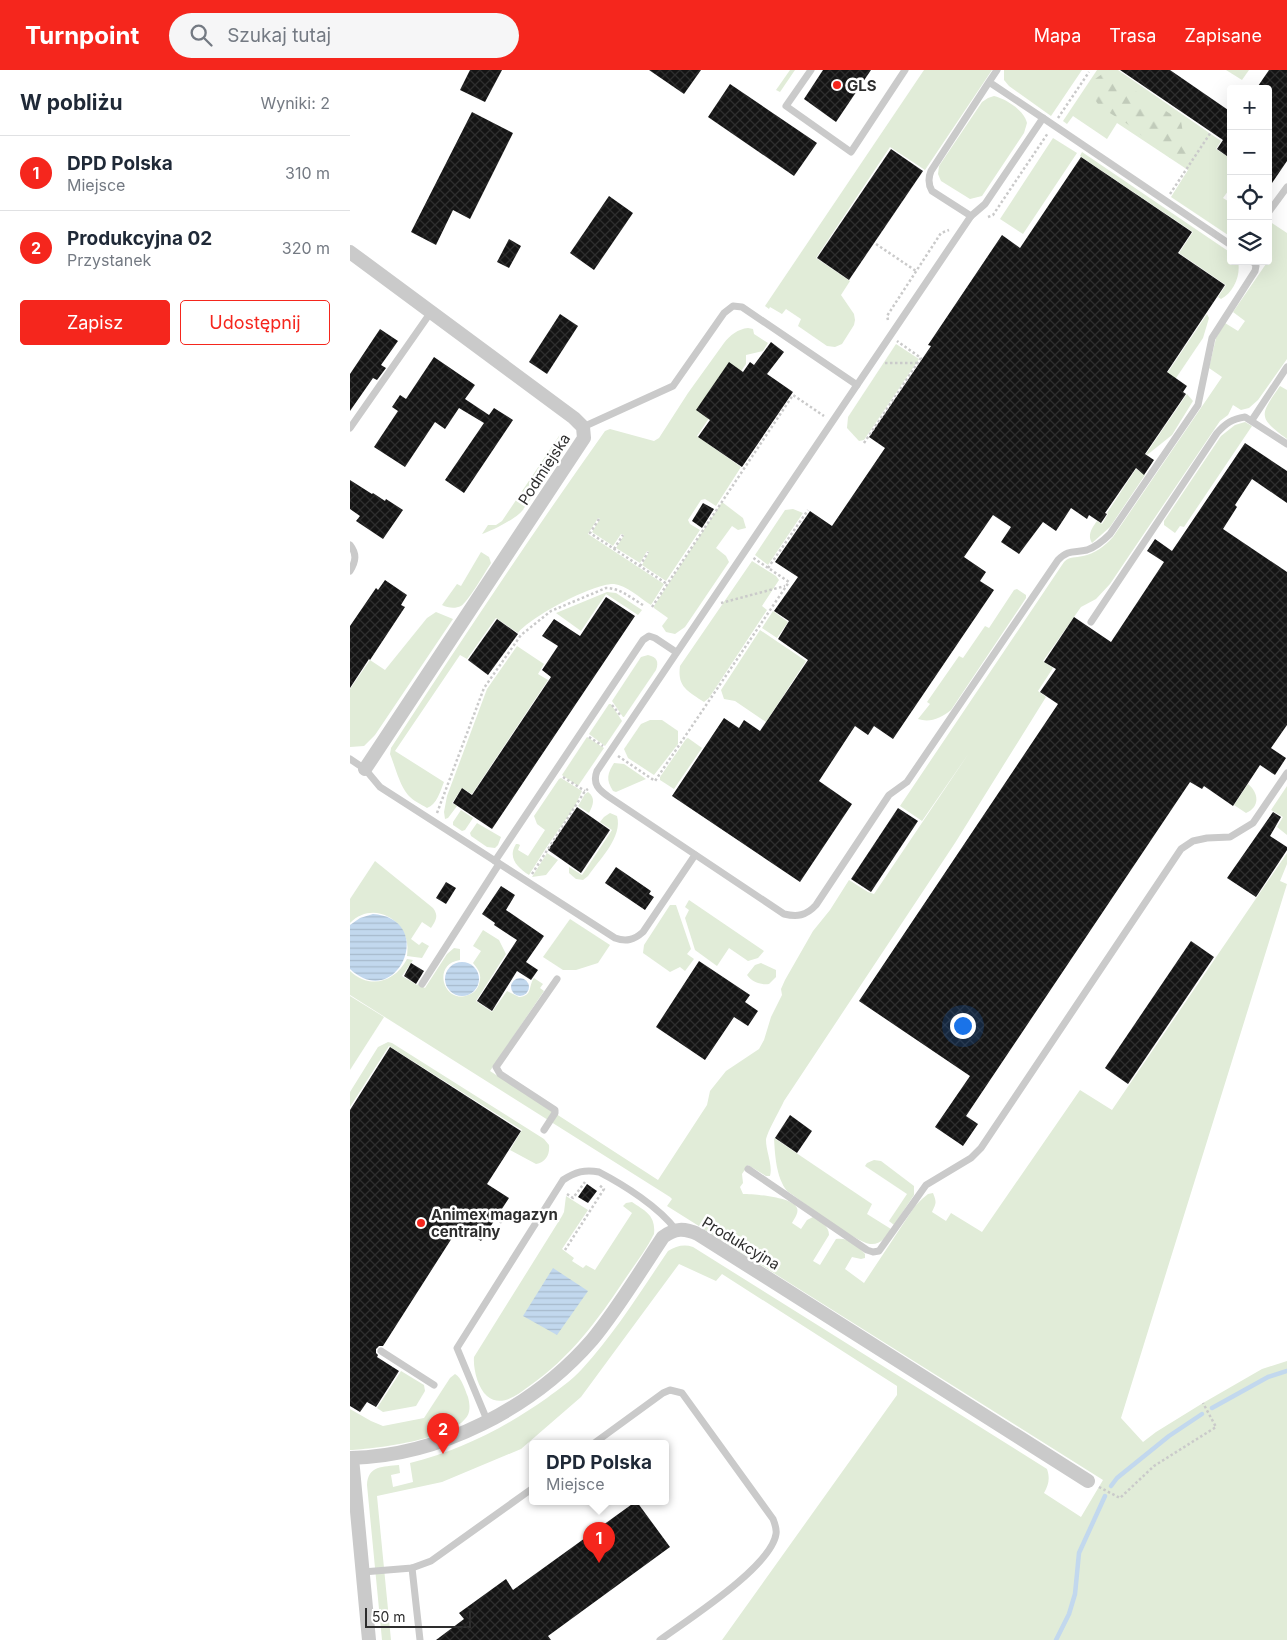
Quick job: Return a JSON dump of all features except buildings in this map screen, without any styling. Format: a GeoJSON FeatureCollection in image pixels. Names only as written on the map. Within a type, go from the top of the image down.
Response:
{"type":"FeatureCollection","features":[{"type":"Feature","properties":{"kind":"street","name":"Podmiejska"},"geometry":{"type":"LineString","coordinates":[[350,252],[574,418],[583,427],[584,438],[365,769]]}},
{"type":"Feature","properties":{"kind":"street"},"geometry":{"type":"LineString","coordinates":[[369,1640],[351,1458],[398,1452],[450,1437],[509,1409],[536,1391],[554,1377],[593,1338],[663,1237],[676,1230]]}},
{"type":"Feature","properties":{"kind":"street","name":"Produkcyjna"},"geometry":{"type":"LineString","coordinates":[[676,1230],[687,1230],[698,1234],[1088,1481]]}},
{"type":"Feature","properties":{"kind":"lane"},"geometry":{"type":"LineString","coordinates":[[811,70],[786,106],[852,152],[905,70]]}},
{"type":"Feature","properties":{"kind":"lane"},"geometry":{"type":"LineString","coordinates":[[971,216],[932,191],[929,176],[998,70]]}},
{"type":"Feature","properties":{"kind":"lane"},"geometry":{"type":"LineString","coordinates":[[989,82],[1227,242]]}},
{"type":"Feature","properties":{"kind":"lane"},"geometry":{"type":"LineString","coordinates":[[1043,118],[985,204],[971,216],[597,771],[595,776],[596,784],[609,797],[784,914],[795,916],[810,912],[889,795],[907,782],[1058,560],[1065,553],[1088,550],[1110,534],[1198,405],[1212,338],[1255,271],[1255,265]]}},
{"type":"Feature","properties":{"kind":"lane"},"geometry":{"type":"LineString","coordinates":[[1272,208],[1287,187]]}},
{"type":"Feature","properties":{"kind":"lane"},"geometry":{"type":"LineString","coordinates":[[583,427],[674,386],[724,313],[733,306],[742,307],[857,385]]}},
{"type":"Feature","properties":{"kind":"lane"},"geometry":{"type":"LineString","coordinates":[[350,428],[431,312]]}},
{"type":"Feature","properties":{"kind":"lane"},"geometry":{"type":"LineString","coordinates":[[1252,420],[1287,367]]}},
{"type":"Feature","properties":{"kind":"lane"},"geometry":{"type":"LineString","coordinates":[[1091,622],[1217,433],[1231,420],[1245,417],[1252,420],[1287,444]]}},
{"type":"Feature","properties":{"kind":"lane"},"geometry":{"type":"LineString","coordinates":[[350,545],[355,551],[356,559],[350,571]]}},
{"type":"Feature","properties":{"kind":"lane"},"geometry":{"type":"LineString","coordinates":[[422,984],[554,772],[643,640],[649,636],[655,638],[676,652]]}},
{"type":"Feature","properties":{"kind":"lane"},"geometry":{"type":"LineString","coordinates":[[350,759],[365,769],[380,787],[615,938],[622,940],[636,938],[643,932],[695,855]]}},
{"type":"Feature","properties":{"kind":"lane"},"geometry":{"type":"LineString","coordinates":[[748,1169],[867,1250],[872,1252],[879,1251],[926,1185],[971,1158],[980,1148],[1181,850],[1193,841],[1230,837],[1252,823],[1287,773]]}},
{"type":"Feature","properties":{"kind":"lane"},"geometry":{"type":"LineString","coordinates":[[544,1130],[555,1110],[500,1074],[496,1067],[557,978]]}},
{"type":"Feature","properties":{"kind":"lane"},"geometry":{"type":"LineString","coordinates":[[487,1420],[457,1348],[563,1180],[580,1171],[590,1170],[599,1172],[654,1207],[676,1230]]}},
{"type":"Feature","properties":{"kind":"lane"},"geometry":{"type":"LineString","coordinates":[[381,1351],[434,1385]]}},
{"type":"Feature","properties":{"kind":"lane"},"geometry":{"type":"LineString","coordinates":[[598,1440],[663,1393],[670,1390],[682,1393],[773,1519],[776,1526],[776,1534],[769,1550],[754,1569],[738,1584],[660,1640]]}},
{"type":"Feature","properties":{"kind":"lane"},"geometry":{"type":"LineString","coordinates":[[362,1572],[421,1566],[438,1557],[529,1491]]}},
{"type":"Feature","properties":{"kind":"lane"},"geometry":{"type":"LineString","coordinates":[[412,1568],[420,1640]]}},
{"type":"Feature","properties":{"kind":"path"},"geometry":{"type":"LineString","coordinates":[[1165,201],[1211,132]]}},
{"type":"Feature","properties":{"kind":"path"},"geometry":{"type":"LineString","coordinates":[[876,244],[916,271]]}},
{"type":"Feature","properties":{"kind":"path"},"geometry":{"type":"LineString","coordinates":[[864,443],[921,358],[896,340]]}},
{"type":"Feature","properties":{"kind":"path"},"geometry":{"type":"LineString","coordinates":[[881,362],[918,363]]}},
{"type":"Feature","properties":{"kind":"path"},"geometry":{"type":"LineString","coordinates":[[652,607],[793,395],[832,422]]}},
{"type":"Feature","properties":{"kind":"path"},"geometry":{"type":"LineString","coordinates":[[768,568],[808,510]]}},
{"type":"Feature","properties":{"kind":"path"},"geometry":{"type":"LineString","coordinates":[[599,519],[590,533],[667,584]]}},
{"type":"Feature","properties":{"kind":"path"},"geometry":{"type":"LineString","coordinates":[[614,549],[622,535]]}},
{"type":"Feature","properties":{"kind":"path"},"geometry":{"type":"LineString","coordinates":[[640,566],[648,552]]}},
{"type":"Feature","properties":{"kind":"path"},"geometry":{"type":"LineString","coordinates":[[582,732],[655,781],[789,582],[751,557]]}},
{"type":"Feature","properties":{"kind":"path"},"geometry":{"type":"LineString","coordinates":[[720,604],[786,586]]}},
{"type":"Feature","properties":{"kind":"path"},"geometry":{"type":"LineString","coordinates":[[433,820],[484,688],[521,635],[538,620],[557,608],[606,588],[615,589],[642,605]]}},
{"type":"Feature","properties":{"kind":"path"},"geometry":{"type":"LineString","coordinates":[[604,698],[611,702],[628,724]]}},
{"type":"Feature","properties":{"kind":"path"},"geometry":{"type":"LineString","coordinates":[[554,772],[584,791]]}},
{"type":"Feature","properties":{"kind":"path"},"geometry":{"type":"LineString","coordinates":[[527,881],[584,791],[596,784]]}},
{"type":"Feature","properties":{"kind":"path"},"geometry":{"type":"LineString","coordinates":[[558,1187],[573,1198],[582,1184],[588,1180]]}},
{"type":"Feature","properties":{"kind":"path"},"geometry":{"type":"LineString","coordinates":[[565,1250],[604,1189],[596,1184]]}},
{"type":"Feature","properties":{"kind":"path"},"geometry":{"type":"LineString","coordinates":[[496,1218],[502,1223]]}},
{"type":"Feature","properties":{"kind":"path"},"geometry":{"type":"LineString","coordinates":[[1088,1481],[1120,1498],[1154,1466],[1216,1427],[1203,1403]]}},
{"type":"Feature","properties":{"kind":"green space"},"geometry":{"type":"Polygon","coordinates":[[[790,70],[795,70],[780,92],[776,90],[790,70]]]}},
{"type":"Feature","properties":{"kind":"green space"},"geometry":{"type":"Polygon","coordinates":[[[924,70],[992,70],[925,170],[890,147],[816,258],[850,281],[841,295],[854,314],[855,320],[854,325],[842,344],[835,347],[827,346],[798,326],[801,319],[786,309],[782,314],[765,306],[924,70]]]}},
{"type":"Feature","properties":{"kind":"green space"},"geometry":{"type":"Polygon","coordinates":[[[1004,70],[1082,70],[1051,116],[1009,86],[1004,80],[1004,70]]]}},
{"type":"Feature","properties":{"kind":"green space"},"geometry":{"type":"Polygon","coordinates":[[[1097,70],[1118,70],[1221,141],[1216,149],[1227,156],[1227,192],[1223,198],[1227,200],[1227,234],[1171,197],[1188,170],[1117,123],[1107,139],[1073,116],[1067,124],[1063,121],[1097,70]]]}},
{"type":"Feature","properties":{"kind":"green space"},"geometry":{"type":"Polygon","coordinates":[[[1226,70],[1249,70],[1242,80],[1226,70]]]}},
{"type":"Feature","properties":{"kind":"green space"},"geometry":{"type":"Polygon","coordinates":[[[1102,74],[1120,81],[1137,92],[1148,105],[1163,109],[1181,121],[1183,133],[1192,145],[1192,151],[1187,158],[1181,161],[1170,158],[1126,123],[1100,107],[1091,94],[1091,82],[1102,74]]]}},
{"type":"Feature","properties":{"kind":"green space"},"geometry":{"type":"Polygon","coordinates":[[[994,96],[1014,106],[1027,123],[1024,133],[982,196],[970,199],[941,181],[938,174],[939,166],[982,102],[994,96]]]}},
{"type":"Feature","properties":{"kind":"green space"},"geometry":{"type":"Polygon","coordinates":[[[1053,138],[1077,153],[1023,234],[1000,219],[1053,138]]]}},
{"type":"Feature","properties":{"kind":"green space"},"geometry":{"type":"Polygon","coordinates":[[[1082,152],[1227,250],[1227,265],[1239,266],[1236,283],[1230,292],[1221,299],[1218,297],[1226,285],[1179,253],[1193,232],[1080,156],[1082,152]]]}},
{"type":"Feature","properties":{"kind":"green space"},"geometry":{"type":"Polygon","coordinates":[[[1272,223],[1287,233],[1287,359],[1258,400],[1249,408],[1241,410],[1233,405],[1228,415],[1220,421],[1110,584],[1096,599],[1081,607],[1043,661],[1053,668],[1038,691],[1046,697],[955,843],[784,1101],[766,1140],[771,1167],[770,1176],[766,1176],[748,1165],[742,1174],[743,1183],[740,1187],[743,1194],[773,1197],[794,1204],[797,1212],[792,1223],[801,1229],[807,1220],[813,1217],[826,1226],[829,1235],[813,1261],[820,1265],[836,1239],[848,1240],[855,1245],[865,1254],[865,1258],[852,1257],[845,1269],[864,1283],[915,1206],[928,1194],[933,1193],[935,1199],[932,1212],[946,1221],[951,1213],[982,1232],[1080,1090],[1112,1110],[1287,853],[1287,864],[1280,881],[1287,884],[1121,1418],[1143,1442],[1203,1403],[1262,1369],[1287,1361],[1287,1640],[722,1640],[897,1395],[897,1386],[722,1274],[716,1281],[679,1264],[581,1397],[531,1440],[529,1440],[521,1449],[442,1482],[377,1496],[391,1640],[382,1640],[367,1485],[368,1478],[373,1470],[399,1465],[400,1473],[391,1475],[393,1487],[413,1482],[410,1463],[446,1452],[482,1437],[515,1419],[547,1398],[582,1369],[606,1341],[668,1251],[680,1246],[693,1247],[1047,1469],[1048,1481],[1044,1493],[1081,1517],[1103,1480],[667,1206],[672,1199],[670,1197],[350,995],[350,971],[366,980],[382,981],[396,973],[407,959],[413,960],[402,976],[425,988],[447,954],[454,948],[460,949],[460,960],[451,963],[443,975],[447,989],[460,997],[474,992],[479,984],[480,975],[473,963],[481,951],[473,946],[483,930],[499,940],[506,954],[476,1001],[492,1012],[507,991],[519,997],[526,995],[534,978],[543,984],[540,988],[544,991],[490,1071],[658,1180],[707,1105],[710,1091],[726,1071],[759,1049],[782,995],[781,989],[785,980],[813,931],[830,910],[849,880],[874,894],[969,753],[922,821],[900,806],[1064,562],[1095,551],[1113,537],[1222,377],[1209,368],[1216,338],[1225,323],[1238,331],[1245,321],[1233,312],[1265,265],[1272,265],[1272,223]]]}},
{"type":"Feature","properties":{"kind":"green space"},"geometry":{"type":"Polygon","coordinates":[[[1207,314],[1209,318],[1203,338],[1172,384],[1164,378],[1207,314]]]}},
{"type":"Feature","properties":{"kind":"green space"},"geometry":{"type":"Polygon","coordinates":[[[748,328],[753,329],[754,334],[768,343],[763,351],[746,355],[746,364],[697,436],[741,467],[716,506],[705,499],[701,500],[688,520],[690,524],[700,530],[666,581],[642,565],[649,552],[647,551],[640,563],[616,548],[624,535],[621,534],[613,546],[592,532],[600,519],[598,518],[588,534],[664,584],[651,605],[628,589],[614,584],[592,589],[563,602],[535,618],[518,633],[496,618],[467,659],[460,655],[395,751],[444,782],[436,801],[427,808],[412,799],[405,791],[400,780],[390,754],[391,748],[496,588],[605,431],[610,429],[654,441],[659,438],[726,340],[738,331],[748,328]]]}},
{"type":"Feature","properties":{"kind":"green space"},"geometry":{"type":"Polygon","coordinates":[[[896,344],[919,359],[864,440],[859,441],[847,428],[848,417],[896,344]]]}},
{"type":"Feature","properties":{"kind":"green space"},"geometry":{"type":"Polygon","coordinates":[[[1280,386],[1287,390],[1287,439],[1270,426],[1265,415],[1268,403],[1280,386]]]}},
{"type":"Feature","properties":{"kind":"green space"},"geometry":{"type":"Polygon","coordinates":[[[1187,394],[1193,401],[1172,435],[1147,455],[1146,454],[1187,394]]]}},
{"type":"Feature","properties":{"kind":"green space"},"geometry":{"type":"Polygon","coordinates":[[[1245,422],[1252,426],[1184,527],[1180,526],[1175,533],[1164,525],[1164,521],[1221,436],[1235,425],[1245,422]]]}},
{"type":"Feature","properties":{"kind":"green space"},"geometry":{"type":"Polygon","coordinates":[[[567,435],[555,461],[522,511],[491,531],[482,534],[488,525],[496,525],[502,521],[559,436],[567,435]]]}},
{"type":"Feature","properties":{"kind":"green space"},"geometry":{"type":"Polygon","coordinates":[[[1136,469],[1145,475],[1110,527],[1092,543],[1090,534],[1093,526],[1097,521],[1102,524],[1107,513],[1136,469]]]}},
{"type":"Feature","properties":{"kind":"green space"},"geometry":{"type":"Polygon","coordinates":[[[722,502],[743,518],[746,528],[738,530],[732,526],[716,548],[726,556],[729,562],[685,627],[675,634],[666,632],[662,626],[668,618],[654,608],[654,606],[722,502]]]}},
{"type":"Feature","properties":{"kind":"green space"},"geometry":{"type":"Polygon","coordinates":[[[793,509],[803,513],[768,565],[755,555],[785,510],[793,509]]]}},
{"type":"Feature","properties":{"kind":"green space"},"geometry":{"type":"Polygon","coordinates":[[[481,552],[489,557],[491,563],[468,599],[456,608],[442,605],[457,584],[461,586],[481,552]]]}},
{"type":"Feature","properties":{"kind":"green space"},"geometry":{"type":"Polygon","coordinates":[[[752,561],[776,576],[779,580],[762,606],[767,610],[709,698],[704,702],[682,684],[680,666],[752,561]]]}},
{"type":"Feature","properties":{"kind":"green space"},"geometry":{"type":"Polygon","coordinates":[[[1017,589],[1026,595],[1026,598],[951,710],[935,719],[918,719],[930,704],[927,702],[959,656],[963,658],[985,626],[989,628],[1014,590],[1017,589]]]}},
{"type":"Feature","properties":{"kind":"green space"},"geometry":{"type":"Polygon","coordinates":[[[607,592],[616,593],[642,610],[638,615],[606,594],[581,631],[556,613],[607,592]]]}},
{"type":"Feature","properties":{"kind":"green space"},"geometry":{"type":"Polygon","coordinates":[[[773,611],[788,622],[777,638],[762,628],[773,611]]]}},
{"type":"Feature","properties":{"kind":"green space"},"geometry":{"type":"Polygon","coordinates":[[[436,612],[453,619],[375,735],[364,746],[350,747],[350,689],[370,660],[385,670],[427,618],[436,612]]]}},
{"type":"Feature","properties":{"kind":"green space"},"geometry":{"type":"Polygon","coordinates":[[[760,630],[806,661],[766,722],[735,701],[724,699],[721,690],[760,630]]]}},
{"type":"Feature","properties":{"kind":"green space"},"geometry":{"type":"Polygon","coordinates":[[[517,646],[544,664],[538,674],[548,680],[472,794],[462,788],[452,803],[457,806],[448,818],[445,819],[444,812],[447,796],[487,689],[517,646]]]}},
{"type":"Feature","properties":{"kind":"green space"},"geometry":{"type":"Polygon","coordinates":[[[648,655],[656,660],[656,670],[623,717],[612,701],[641,657],[648,655]]]}},
{"type":"Feature","properties":{"kind":"green space"},"geometry":{"type":"Polygon","coordinates":[[[609,704],[611,704],[622,721],[605,746],[589,734],[609,704]]]}},
{"type":"Feature","properties":{"kind":"green space"},"geometry":{"type":"Polygon","coordinates":[[[650,720],[662,720],[678,731],[678,744],[654,775],[628,758],[624,749],[641,724],[650,720]]]}},
{"type":"Feature","properties":{"kind":"green space"},"geometry":{"type":"Polygon","coordinates":[[[587,737],[604,748],[578,786],[562,775],[587,737]]]}},
{"type":"Feature","properties":{"kind":"green space"},"geometry":{"type":"Polygon","coordinates":[[[688,738],[702,748],[674,789],[660,780],[660,777],[688,738]]]}},
{"type":"Feature","properties":{"kind":"green space"},"geometry":{"type":"Polygon","coordinates":[[[614,763],[624,764],[646,779],[616,792],[613,791],[608,777],[614,763]]]}},
{"type":"Feature","properties":{"kind":"green space"},"geometry":{"type":"Polygon","coordinates":[[[561,778],[582,791],[575,806],[529,875],[515,862],[513,858],[514,849],[516,844],[520,845],[518,850],[528,856],[545,830],[537,824],[534,816],[561,778]]]}},
{"type":"Feature","properties":{"kind":"green space"},"geometry":{"type":"Polygon","coordinates":[[[1248,784],[1256,796],[1256,804],[1246,813],[1234,805],[1248,784]]]}},
{"type":"Feature","properties":{"kind":"green space"},"geometry":{"type":"Polygon","coordinates":[[[1287,786],[1287,835],[1277,827],[1283,817],[1271,810],[1287,786]]]}},
{"type":"Feature","properties":{"kind":"green space"},"geometry":{"type":"Polygon","coordinates":[[[588,792],[593,799],[589,813],[578,806],[588,792]]]}},
{"type":"Feature","properties":{"kind":"green space"},"geometry":{"type":"Polygon","coordinates":[[[461,810],[473,818],[465,830],[462,831],[453,825],[461,810]]]}},
{"type":"Feature","properties":{"kind":"green space"},"geometry":{"type":"Polygon","coordinates":[[[610,813],[617,816],[618,824],[617,832],[609,848],[588,876],[583,880],[576,879],[569,873],[569,867],[582,875],[612,830],[600,822],[610,813]]]}},
{"type":"Feature","properties":{"kind":"green space"},"geometry":{"type":"Polygon","coordinates":[[[477,823],[501,837],[495,848],[487,847],[471,836],[470,833],[477,823]]]}},
{"type":"Feature","properties":{"kind":"green space"},"geometry":{"type":"Polygon","coordinates":[[[547,853],[558,860],[546,875],[532,877],[547,853]]]}},
{"type":"Feature","properties":{"kind":"green space"},"geometry":{"type":"Polygon","coordinates":[[[375,861],[433,908],[436,913],[436,918],[431,928],[422,922],[411,939],[419,945],[422,942],[429,946],[422,958],[407,956],[407,944],[404,933],[398,924],[390,918],[381,914],[370,913],[360,916],[350,923],[350,899],[375,861]]]}},
{"type":"Feature","properties":{"kind":"green space"},"geometry":{"type":"Polygon","coordinates":[[[689,900],[764,951],[758,958],[748,961],[729,948],[717,966],[695,950],[685,918],[689,910],[685,907],[689,900]]]}},
{"type":"Feature","properties":{"kind":"green space"},"geometry":{"type":"Polygon","coordinates":[[[670,905],[676,905],[691,949],[687,954],[694,959],[685,971],[680,967],[670,972],[643,953],[644,945],[670,905]]]}},
{"type":"Feature","properties":{"kind":"green space"},"geometry":{"type":"Polygon","coordinates":[[[570,919],[610,945],[598,963],[576,970],[563,970],[543,957],[570,919]]]}},
{"type":"Feature","properties":{"kind":"green space"},"geometry":{"type":"Polygon","coordinates":[[[761,963],[776,970],[776,977],[769,984],[762,984],[751,980],[747,975],[755,965],[761,963]]]}},
{"type":"Feature","properties":{"kind":"green space"},"geometry":{"type":"Polygon","coordinates":[[[350,996],[384,1017],[350,1070],[350,996]]]}},
{"type":"Feature","properties":{"kind":"green space"},"geometry":{"type":"Polygon","coordinates":[[[388,1042],[544,1139],[549,1145],[547,1157],[536,1164],[510,1150],[522,1130],[389,1046],[350,1107],[350,1092],[378,1047],[388,1042]]]}},
{"type":"Feature","properties":{"kind":"green space"},"geometry":{"type":"Polygon","coordinates":[[[774,1138],[872,1204],[867,1214],[891,1229],[885,1238],[874,1244],[863,1242],[787,1191],[778,1173],[774,1138]]]}},
{"type":"Feature","properties":{"kind":"green space"},"geometry":{"type":"Polygon","coordinates":[[[874,1160],[881,1161],[914,1186],[914,1195],[894,1225],[889,1221],[907,1194],[865,1166],[874,1160]]]}},
{"type":"Feature","properties":{"kind":"green space"},"geometry":{"type":"Polygon","coordinates":[[[566,1196],[588,1210],[562,1249],[574,1258],[572,1261],[583,1268],[586,1265],[595,1270],[632,1213],[623,1206],[626,1203],[632,1202],[649,1214],[653,1222],[654,1234],[604,1309],[570,1351],[519,1393],[503,1401],[492,1399],[484,1393],[479,1383],[475,1373],[474,1357],[562,1216],[566,1196]]]}},
{"type":"Feature","properties":{"kind":"green space"},"geometry":{"type":"Polygon","coordinates":[[[401,1371],[424,1385],[425,1391],[416,1406],[383,1412],[377,1408],[401,1371]]]}},
{"type":"Feature","properties":{"kind":"green space"},"geometry":{"type":"Polygon","coordinates":[[[455,1374],[463,1384],[470,1406],[467,1417],[457,1426],[411,1442],[377,1448],[350,1450],[350,1409],[383,1426],[424,1418],[450,1378],[455,1374]]]}},
{"type":"Feature","properties":{"kind":"water"},"geometry":{"type":"Polygon","coordinates":[[[373,914],[393,920],[403,931],[407,945],[404,960],[395,972],[383,980],[367,979],[350,969],[350,925],[360,918],[373,914]]]}},
{"type":"Feature","properties":{"kind":"water"},"geometry":{"type":"Polygon","coordinates":[[[462,962],[469,963],[474,967],[478,972],[478,986],[474,991],[469,995],[462,996],[455,995],[450,991],[446,986],[445,979],[446,972],[450,967],[455,963],[462,962]]]}},
{"type":"Feature","properties":{"kind":"water"},"geometry":{"type":"Polygon","coordinates":[[[516,978],[524,978],[529,983],[527,994],[516,996],[511,991],[511,983],[516,978]]]}},
{"type":"Feature","properties":{"kind":"water"},"geometry":{"type":"Polygon","coordinates":[[[553,1268],[588,1291],[557,1335],[523,1316],[553,1268]]]}},
{"type":"Feature","properties":{"kind":"waterway"},"geometry":{"type":"LineString","coordinates":[[1212,1408],[1268,1377],[1287,1371]]}},
{"type":"Feature","properties":{"kind":"waterway"},"geometry":{"type":"LineString","coordinates":[[1111,1486],[1117,1478],[1169,1436],[1202,1414]]}},
{"type":"Feature","properties":{"kind":"waterway"},"geometry":{"type":"LineString","coordinates":[[1056,1640],[1069,1614],[1075,1594],[1079,1553],[1105,1496]]}},
{"type":"Feature","properties":{"kind":"place","name":"GLS"},"geometry":{"type":"Point","coordinates":[837,85]}},
{"type":"Feature","properties":{"kind":"place","name":"Animex magazyn centralny"},"geometry":{"type":"Point","coordinates":[421,1223]}},
{"type":"Feature","properties":{"kind":"place","name":"Produkcyjna 02"},"geometry":{"type":"Point","coordinates":[443,1454]}},
{"type":"Feature","properties":{"kind":"place","name":"DPD Polska"},"geometry":{"type":"Point","coordinates":[599,1563]}}]}
